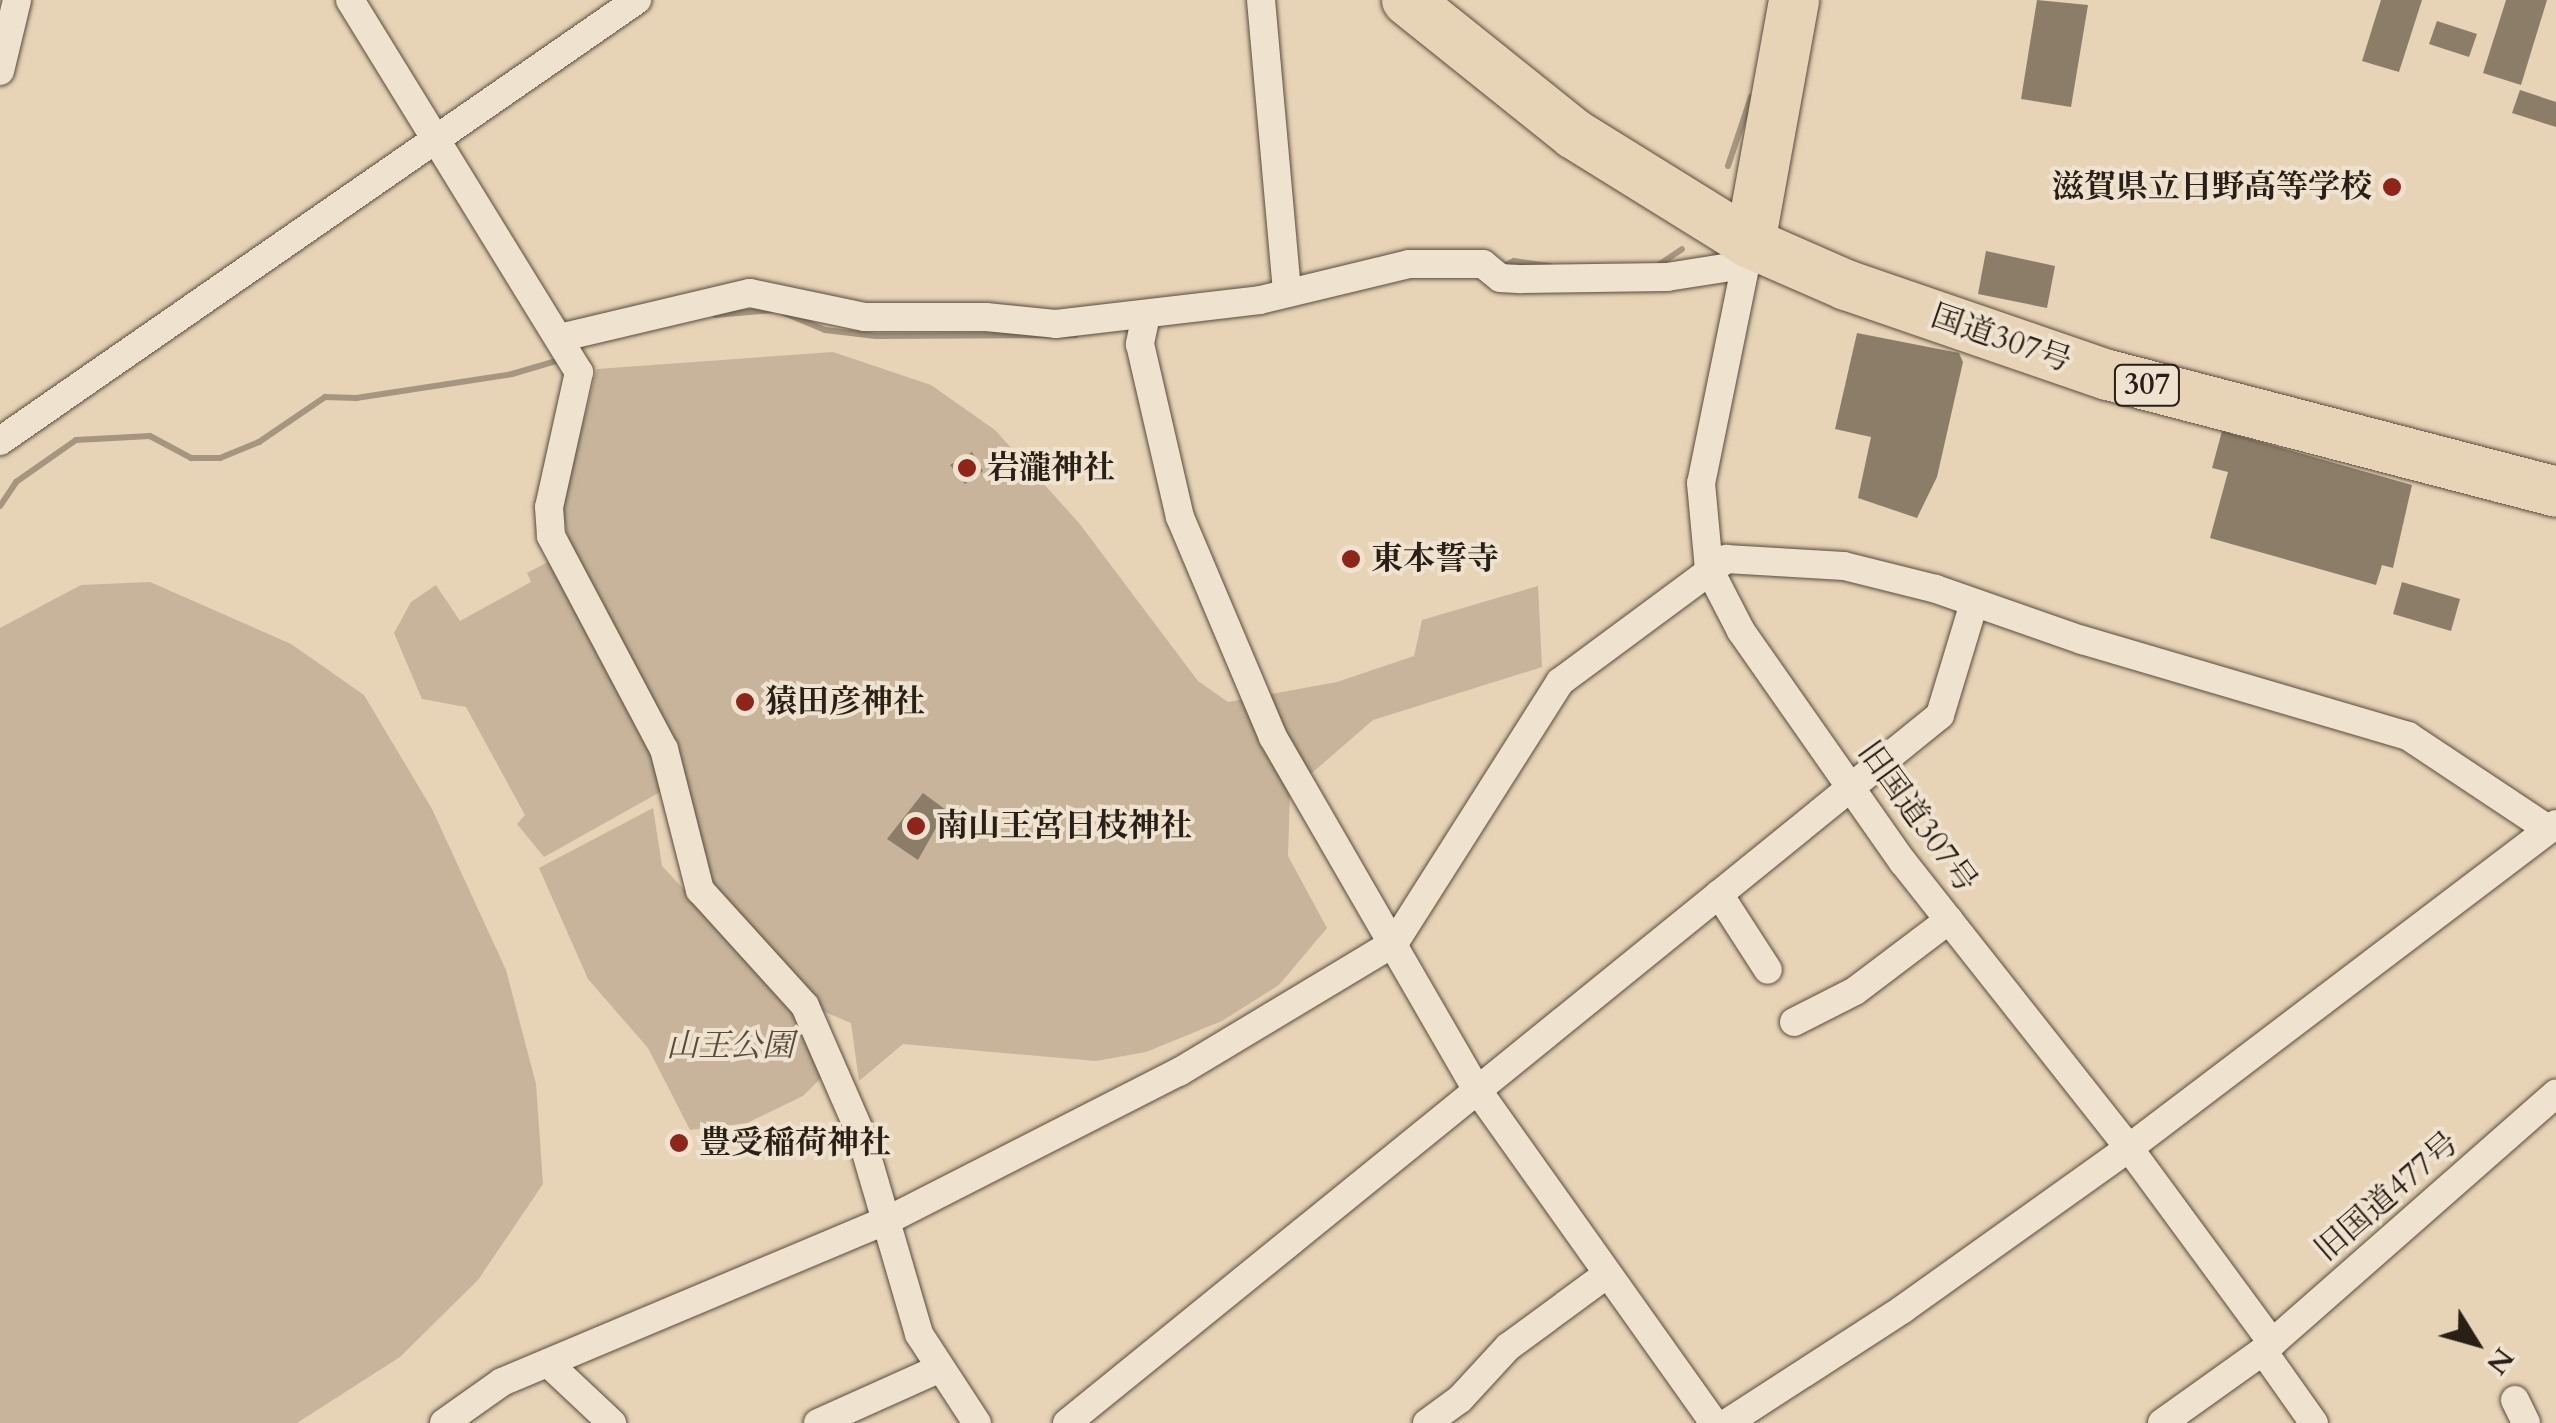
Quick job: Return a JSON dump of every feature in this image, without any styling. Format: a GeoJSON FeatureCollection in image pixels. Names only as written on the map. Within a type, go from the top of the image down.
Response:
{"type":"FeatureCollection","features":[{"type":"Feature","properties":{"kind":"highway","name":"307"},"geometry":{"type":"LineString","coordinates":[[1407,0],[1574,134],[1747,254]]}},
{"type":"Feature","properties":{"kind":"highway"},"geometry":{"type":"LineString","coordinates":[[1747,254],[1794,0]]}},
{"type":"Feature","properties":{"kind":"highway","name":"国道307号"},"geometry":{"type":"LineString","coordinates":[[1747,254],[1846,284],[2108,375],[2556,492]]}},
{"type":"Feature","properties":{"kind":"street"},"geometry":{"type":"LineString","coordinates":[[0,71],[17,0]]}},
{"type":"Feature","properties":{"kind":"street"},"geometry":{"type":"LineString","coordinates":[[350,0],[566,351],[577,402],[548,507],[551,536],[664,749],[700,890],[804,1006],[860,1132],[919,1334],[938,1369],[977,1423]]}},
{"type":"Feature","properties":{"kind":"street"},"geometry":{"type":"LineString","coordinates":[[0,441],[438,144],[637,0]]}},
{"type":"Feature","properties":{"kind":"street"},"geometry":{"type":"LineString","coordinates":[[1262,0],[1286,293]]}},
{"type":"Feature","properties":{"kind":"street"},"geometry":{"type":"LineString","coordinates":[[566,351],[750,293],[879,318],[986,317],[1056,324],[1146,315],[1286,293],[1383,267],[1667,277],[1747,254]]}},
{"type":"Feature","properties":{"kind":"street","name":"旧国道307号"},"geometry":{"type":"LineString","coordinates":[[1747,254],[1701,483],[1708,570],[1741,631],[1851,789],[2129,1148],[2267,1347],[2314,1423]]}},
{"type":"Feature","properties":{"kind":"street"},"geometry":{"type":"LineString","coordinates":[[1146,315],[1140,344],[1180,517],[1209,595],[1272,736],[1395,942],[1476,1088],[1714,1423]]}},
{"type":"Feature","properties":{"kind":"street"},"geometry":{"type":"LineString","coordinates":[[444,1423],[502,1382],[888,1220],[1179,1072],[1395,942],[1560,682],[1726,560],[1767,558],[1844,566],[2422,740],[2552,827],[2129,1148],[1903,1309],[1726,1423]]}},
{"type":"Feature","properties":{"kind":"street"},"geometry":{"type":"LineString","coordinates":[[1067,1423],[1940,715],[1974,603]]}},
{"type":"Feature","properties":{"kind":"street"},"geometry":{"type":"LineString","coordinates":[[1720,894],[1768,970]]}},
{"type":"Feature","properties":{"kind":"street"},"geometry":{"type":"LineString","coordinates":[[1794,1022],[1855,990],[1949,920]]}},
{"type":"Feature","properties":{"kind":"street","name":"旧国道477号"},"geometry":{"type":"LineString","coordinates":[[2267,1347],[2556,1094]]}},
{"type":"Feature","properties":{"kind":"street"},"geometry":{"type":"LineString","coordinates":[[1427,1423],[1521,1336],[1606,1275]]}},
{"type":"Feature","properties":{"kind":"street"},"geometry":{"type":"LineString","coordinates":[[2162,1423],[2267,1347]]}},
{"type":"Feature","properties":{"kind":"street"},"geometry":{"type":"LineString","coordinates":[[548,1362],[612,1423]]}},
{"type":"Feature","properties":{"kind":"street"},"geometry":{"type":"LineString","coordinates":[[818,1423],[938,1369]]}},
{"type":"Feature","properties":{"kind":"green space"},"geometry":{"type":"Polygon","coordinates":[[[833,352],[931,385],[995,430],[1079,523],[1198,681],[1228,702],[1337,682],[1414,656],[1422,620],[1538,586],[1542,667],[1373,720],[1290,792],[1288,856],[1327,928],[1279,985],[1222,1021],[1146,1052],[1096,1061],[903,1044],[859,1081],[851,1023],[813,1007],[719,900],[569,543],[562,506],[597,369],[833,352]]]}},
{"type":"Feature","properties":{"kind":"green space"},"geometry":{"type":"Polygon","coordinates":[[[548,562],[558,568],[657,750],[662,791],[544,857],[517,824],[525,815],[466,707],[422,699],[394,633],[411,602],[436,585],[460,621],[531,582],[527,573],[548,562]]]}},
{"type":"Feature","properties":{"kind":"green space"},"geometry":{"type":"Polygon","coordinates":[[[150,582],[291,644],[364,695],[432,809],[506,970],[536,1084],[543,1184],[478,1280],[400,1357],[297,1423],[0,1423],[0,628],[81,585],[150,582]]]}},
{"type":"Feature","properties":{"kind":"green space","name":"山王公園"},"geometry":{"type":"Polygon","coordinates":[[[653,808],[662,866],[798,1011],[823,1076],[803,1096],[747,1123],[690,1130],[648,1048],[588,979],[539,868],[653,808]]]}},
{"type":"Feature","properties":{"kind":"building"},"geometry":{"type":"Polygon","coordinates":[[[2037,0],[2088,5],[2071,107],[2021,99],[2037,0]]]}},
{"type":"Feature","properties":{"kind":"building"},"geometry":{"type":"Polygon","coordinates":[[[2381,0],[2422,0],[2399,72],[2362,61],[2381,0]]]}},
{"type":"Feature","properties":{"kind":"building"},"geometry":{"type":"Polygon","coordinates":[[[2506,0],[2547,0],[2521,85],[2483,73],[2506,0]]]}},
{"type":"Feature","properties":{"kind":"building"},"geometry":{"type":"Polygon","coordinates":[[[2437,21],[2477,34],[2469,57],[2429,44],[2437,21]]]}},
{"type":"Feature","properties":{"kind":"building"},"geometry":{"type":"Polygon","coordinates":[[[2520,90],[2556,102],[2556,127],[2512,113],[2520,90]]]}},
{"type":"Feature","properties":{"kind":"building"},"geometry":{"type":"Polygon","coordinates":[[[1986,251],[2055,266],[2047,308],[1978,294],[1986,251]]]}},
{"type":"Feature","properties":{"kind":"building"},"geometry":{"type":"Polygon","coordinates":[[[1857,333],[1959,353],[1963,362],[1937,477],[1917,518],[1858,498],[1871,437],[1835,429],[1857,333]]]}},
{"type":"Feature","properties":{"kind":"building"},"geometry":{"type":"Polygon","coordinates":[[[2222,431],[2412,485],[2393,568],[2382,565],[2376,585],[2210,538],[2228,472],[2212,468],[2222,431]]]}},
{"type":"Feature","properties":{"kind":"building","name":"岩瀧神社"},"geometry":{"type":"Polygon","coordinates":[[[972,452],[983,471],[965,484],[950,465],[972,452]]]}},
{"type":"Feature","properties":{"kind":"building"},"geometry":{"type":"Polygon","coordinates":[[[2402,582],[2460,599],[2451,631],[2393,614],[2402,582]]]}},
{"type":"Feature","properties":{"kind":"building","name":"南山王宮日枝神社"},"geometry":{"type":"Polygon","coordinates":[[[923,793],[946,810],[918,860],[887,839],[923,793]]]}},
{"type":"Feature","properties":{"kind":"waterway"},"geometry":{"type":"LineString","coordinates":[[1728,166],[1751,97]]}},
{"type":"Feature","properties":{"kind":"waterway"},"geometry":{"type":"LineString","coordinates":[[1657,266],[1682,249]]}},
{"type":"Feature","properties":{"kind":"waterway"},"geometry":{"type":"LineString","coordinates":[[1504,266],[1514,261],[1550,266]]}},
{"type":"Feature","properties":{"kind":"waterway"},"geometry":{"type":"LineString","coordinates":[[715,315],[772,310]]}},
{"type":"Feature","properties":{"kind":"waterway"},"geometry":{"type":"LineString","coordinates":[[784,313],[825,330],[876,336],[1076,335]]}},
{"type":"Feature","properties":{"kind":"waterway"},"geometry":{"type":"LineString","coordinates":[[0,506],[16,482],[76,440],[150,436],[191,458],[220,458],[259,442],[325,397],[356,398],[512,374],[560,360]]}},
{"type":"Feature","properties":{"kind":"place","name":"滋賀県立日野高等学校"},"geometry":{"type":"Point","coordinates":[2392,187]}},
{"type":"Feature","properties":{"kind":"place","name":"岩瀧神社"},"geometry":{"type":"Point","coordinates":[967,468]}},
{"type":"Feature","properties":{"kind":"place","name":"東本誓寺"},"geometry":{"type":"Point","coordinates":[1351,559]}},
{"type":"Feature","properties":{"kind":"place","name":"猿田彦神社"},"geometry":{"type":"Point","coordinates":[745,702]}},
{"type":"Feature","properties":{"kind":"place","name":"南山王宮日枝神社"},"geometry":{"type":"Point","coordinates":[916,826]}},
{"type":"Feature","properties":{"kind":"place","name":"豊受稲荷神社"},"geometry":{"type":"Point","coordinates":[679,1143]}}]}
